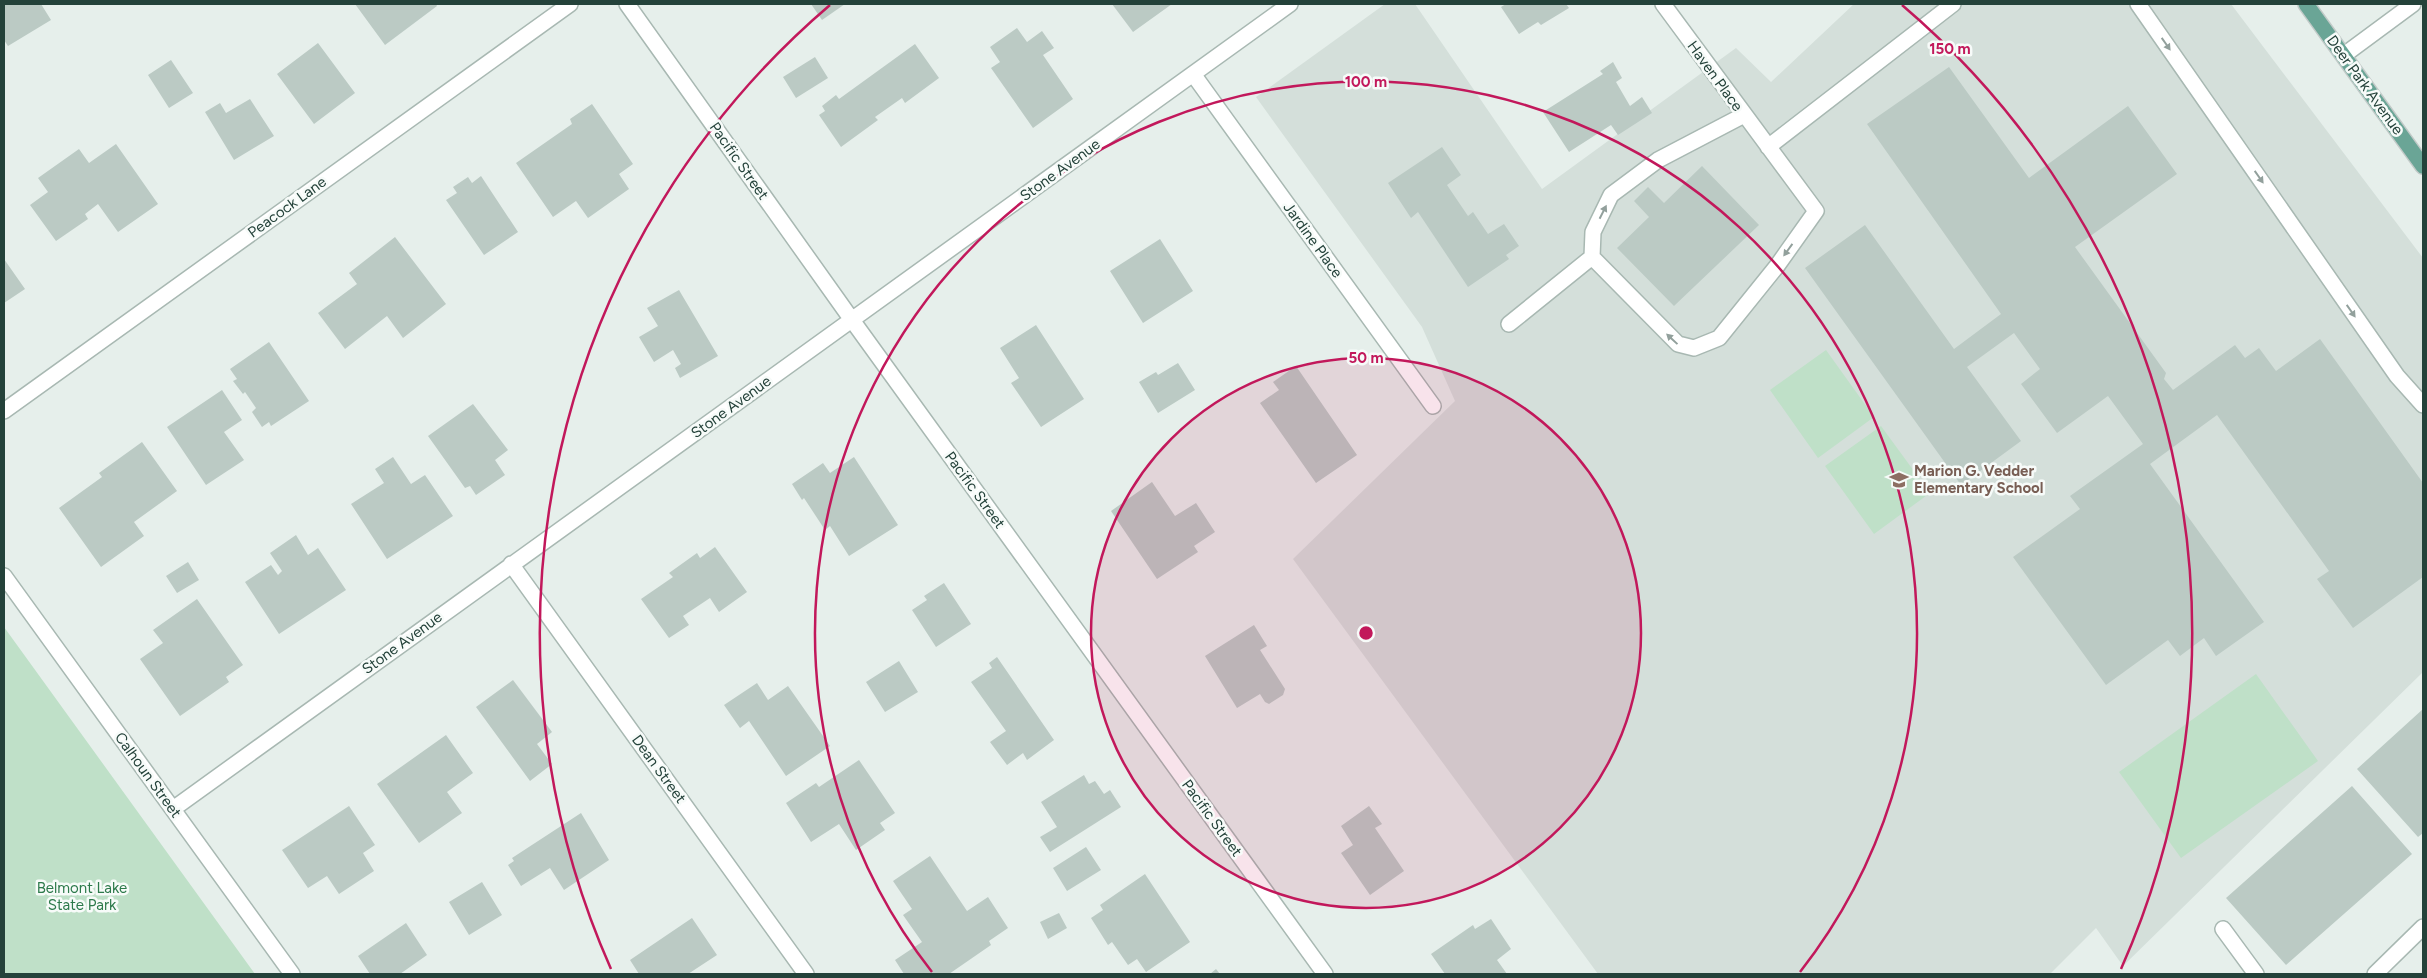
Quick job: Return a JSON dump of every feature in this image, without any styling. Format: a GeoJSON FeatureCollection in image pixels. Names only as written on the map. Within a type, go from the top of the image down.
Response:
{"type":"FeatureCollection","features":[{"type":"Feature","properties":{"kind":"main road","name":"Deer Park Avenue"},"geometry":{"type":"LineString","coordinates":[[2306,4],[2423,166]]}},
{"type":"Feature","properties":{"kind":"street","name":"Peacock Lane"},"geometry":{"type":"LineString","coordinates":[[4,411],[570,4]]}},
{"type":"Feature","properties":{"kind":"street","name":"Pacific Street"},"geometry":{"type":"LineString","coordinates":[[627,4],[852,320],[1325,974]]}},
{"type":"Feature","properties":{"kind":"street","name":"Stone Avenue"},"geometry":{"type":"LineString","coordinates":[[172,809],[1290,4]]}},
{"type":"Feature","properties":{"kind":"street","name":"Haven Place"},"geometry":{"type":"LineString","coordinates":[[1592,257],[1678,344],[1694,348],[1719,338],[1776,266],[1816,211],[1663,4]]}},
{"type":"Feature","properties":{"kind":"street"},"geometry":{"type":"LineString","coordinates":[[1768,147],[1953,4]]}},
{"type":"Feature","properties":{"kind":"street"},"geometry":{"type":"LineString","coordinates":[[2138,4],[2397,376],[2423,404]]}},
{"type":"Feature","properties":{"kind":"street"},"geometry":{"type":"LineString","coordinates":[[2344,55],[2413,4]]}},
{"type":"Feature","properties":{"kind":"street","name":"Jardine Place"},"geometry":{"type":"LineString","coordinates":[[1193,74],[1433,406]]}},
{"type":"Feature","properties":{"kind":"street"},"geometry":{"type":"LineString","coordinates":[[1509,324],[1592,257],[1593,232],[1611,196],[1658,160],[1744,115]]}},
{"type":"Feature","properties":{"kind":"street","name":"Dean Street"},"geometry":{"type":"LineString","coordinates":[[512,564],[806,974]]}},
{"type":"Feature","properties":{"kind":"street","name":"Calhoun Street"},"geometry":{"type":"LineString","coordinates":[[4,576],[292,974]]}},
{"type":"Feature","properties":{"kind":"street"},"geometry":{"type":"LineString","coordinates":[[2375,974],[2423,927]]}},
{"type":"Feature","properties":{"kind":"street"},"geometry":{"type":"LineString","coordinates":[[2223,929],[2256,974]]}},
{"type":"Feature","properties":{"kind":"shaded area","name":"Marion G. Vedder Elementary School"},"geometry":{"type":"Polygon","coordinates":[[[1385,4],[1415,4],[1542,189],[1736,48],[1771,82],[1854,4],[2231,4],[2423,258],[2423,672],[2123,966],[2096,928],[2050,974],[1598,974],[1293,559],[1455,401],[1422,327],[1256,97],[1385,4]]]}},
{"type":"Feature","properties":{"kind":"green space"},"geometry":{"type":"Polygon","coordinates":[[[1826,350],[1874,417],[1818,458],[1770,390],[1826,350]]]}},
{"type":"Feature","properties":{"kind":"green space"},"geometry":{"type":"Polygon","coordinates":[[[1881,426],[1930,493],[1874,534],[1825,466],[1881,426]]]}},
{"type":"Feature","properties":{"kind":"green space","name":"Belmont Lake State Park"},"geometry":{"type":"Polygon","coordinates":[[[4,627],[255,974],[4,974],[4,627]]]}},
{"type":"Feature","properties":{"kind":"green space"},"geometry":{"type":"Polygon","coordinates":[[[2256,674],[2318,761],[2181,858],[2119,772],[2256,674]]]}},
{"type":"Feature","properties":{"kind":"building"},"geometry":{"type":"Polygon","coordinates":[[[4,4],[41,4],[51,20],[8,46],[4,40],[4,4]]]}},
{"type":"Feature","properties":{"kind":"building"},"geometry":{"type":"Polygon","coordinates":[[[355,4],[436,4],[437,6],[385,45],[355,4]]]}},
{"type":"Feature","properties":{"kind":"building"},"geometry":{"type":"Polygon","coordinates":[[[811,4],[845,4],[822,20],[811,4]]]}},
{"type":"Feature","properties":{"kind":"building"},"geometry":{"type":"Polygon","coordinates":[[[1112,4],[1172,4],[1133,32],[1112,4]]]}},
{"type":"Feature","properties":{"kind":"building"},"geometry":{"type":"Polygon","coordinates":[[[1506,4],[1566,4],[1569,8],[1541,25],[1538,22],[1519,34],[1501,7],[1506,4]]]}},
{"type":"Feature","properties":{"kind":"building"},"geometry":{"type":"Polygon","coordinates":[[[1017,28],[1027,42],[1042,31],[1054,48],[1043,55],[1073,99],[1033,128],[991,68],[1000,62],[990,47],[1017,28]]]}},
{"type":"Feature","properties":{"kind":"building"},"geometry":{"type":"Polygon","coordinates":[[[318,43],[355,93],[314,124],[277,74],[318,43]]]}},
{"type":"Feature","properties":{"kind":"building"},"geometry":{"type":"Polygon","coordinates":[[[915,44],[939,78],[905,103],[902,98],[875,117],[878,120],[841,147],[819,115],[825,111],[822,106],[836,95],[839,99],[915,44]]]}},
{"type":"Feature","properties":{"kind":"building"},"geometry":{"type":"Polygon","coordinates":[[[815,57],[828,78],[796,98],[783,77],[815,57]]]}},
{"type":"Feature","properties":{"kind":"building"},"geometry":{"type":"Polygon","coordinates":[[[171,60],[193,93],[169,108],[148,75],[171,60]]]}},
{"type":"Feature","properties":{"kind":"building"},"geometry":{"type":"Polygon","coordinates":[[[1613,62],[1622,78],[1616,82],[1630,106],[1642,97],[1652,113],[1618,135],[1611,125],[1569,152],[1543,112],[1603,74],[1600,71],[1613,62]]]}},
{"type":"Feature","properties":{"kind":"building"},"geometry":{"type":"Polygon","coordinates":[[[1949,67],[2029,178],[2128,106],[2177,174],[2075,247],[2166,373],[2164,379],[2173,390],[2235,345],[2245,358],[2259,348],[2276,371],[2320,339],[2423,483],[2423,577],[2353,628],[2317,579],[2329,571],[2217,415],[2150,464],[2264,622],[2216,656],[2204,638],[2180,656],[2168,640],[2106,685],[2013,557],[2080,509],[2070,496],[2143,444],[2108,396],[2057,433],[2021,384],[2040,369],[2014,333],[1967,367],[2021,441],[1961,485],[1805,268],[1865,225],[1954,349],[2001,314],[1867,124],[1949,67]]]}},
{"type":"Feature","properties":{"kind":"building"},"geometry":{"type":"Polygon","coordinates":[[[250,99],[274,136],[234,160],[205,112],[220,103],[226,113],[250,99]]]}},
{"type":"Feature","properties":{"kind":"building"},"geometry":{"type":"Polygon","coordinates":[[[592,104],[633,164],[619,174],[629,189],[588,218],[576,201],[553,217],[516,163],[572,124],[570,119],[592,104]]]}},
{"type":"Feature","properties":{"kind":"building"},"geometry":{"type":"Polygon","coordinates":[[[116,144],[158,204],[118,232],[98,204],[85,214],[88,219],[56,241],[30,205],[48,192],[38,178],[79,149],[89,163],[116,144]]]}},
{"type":"Feature","properties":{"kind":"building"},"geometry":{"type":"Polygon","coordinates":[[[1442,147],[1461,175],[1447,185],[1468,216],[1473,212],[1488,234],[1504,224],[1519,246],[1506,255],[1509,259],[1468,287],[1418,212],[1411,218],[1388,183],[1442,147]]]}},
{"type":"Feature","properties":{"kind":"building"},"geometry":{"type":"Polygon","coordinates":[[[1702,166],[1759,225],[1674,306],[1617,248],[1649,217],[1634,201],[1648,187],[1664,203],[1702,166]]]}},
{"type":"Feature","properties":{"kind":"building"},"geometry":{"type":"Polygon","coordinates":[[[481,176],[518,232],[484,255],[446,200],[457,193],[453,187],[468,177],[472,183],[481,176]]]}},
{"type":"Feature","properties":{"kind":"building"},"geometry":{"type":"Polygon","coordinates":[[[395,237],[446,304],[403,338],[387,316],[345,349],[318,313],[357,284],[349,273],[395,237]]]}},
{"type":"Feature","properties":{"kind":"building"},"geometry":{"type":"Polygon","coordinates":[[[1160,239],[1193,291],[1143,323],[1110,271],[1160,239]]]}},
{"type":"Feature","properties":{"kind":"building"},"geometry":{"type":"Polygon","coordinates":[[[4,259],[25,289],[4,303],[4,259]]]}},
{"type":"Feature","properties":{"kind":"building"},"geometry":{"type":"Polygon","coordinates":[[[679,290],[718,356],[680,378],[675,368],[681,364],[673,350],[654,362],[639,337],[658,326],[647,308],[679,290]]]}},
{"type":"Feature","properties":{"kind":"building"},"geometry":{"type":"Polygon","coordinates":[[[1036,325],[1084,399],[1041,427],[1011,383],[1019,378],[1000,348],[1036,325]]]}},
{"type":"Feature","properties":{"kind":"building"},"geometry":{"type":"Polygon","coordinates":[[[269,342],[309,401],[271,426],[269,422],[262,427],[252,412],[256,408],[245,392],[243,394],[233,381],[237,379],[230,369],[269,342]]]}},
{"type":"Feature","properties":{"kind":"building"},"geometry":{"type":"Polygon","coordinates":[[[1178,363],[1195,390],[1158,413],[1139,382],[1156,372],[1158,375],[1178,363]]]}},
{"type":"Feature","properties":{"kind":"building"},"geometry":{"type":"Polygon","coordinates":[[[1296,366],[1357,455],[1316,483],[1260,403],[1279,390],[1273,382],[1296,366]]]}},
{"type":"Feature","properties":{"kind":"building"},"geometry":{"type":"Polygon","coordinates":[[[222,390],[242,420],[224,432],[244,460],[206,485],[167,427],[222,390]]]}},
{"type":"Feature","properties":{"kind":"building"},"geometry":{"type":"Polygon","coordinates":[[[473,404],[508,450],[495,460],[505,475],[476,495],[470,486],[465,488],[428,436],[473,404]]]}},
{"type":"Feature","properties":{"kind":"building"},"geometry":{"type":"Polygon","coordinates":[[[142,442],[177,491],[134,522],[144,536],[101,567],[59,508],[102,477],[99,473],[142,442]]]}},
{"type":"Feature","properties":{"kind":"building"},"geometry":{"type":"Polygon","coordinates":[[[393,457],[411,484],[425,475],[453,516],[387,559],[351,504],[384,483],[375,469],[393,457]]]}},
{"type":"Feature","properties":{"kind":"building"},"geometry":{"type":"Polygon","coordinates":[[[854,457],[898,525],[849,556],[830,526],[825,530],[804,498],[802,500],[792,484],[823,463],[830,473],[854,457]]]}},
{"type":"Feature","properties":{"kind":"building"},"geometry":{"type":"Polygon","coordinates":[[[1152,482],[1175,516],[1196,503],[1215,532],[1194,546],[1198,552],[1157,579],[1111,511],[1152,482]]]}},
{"type":"Feature","properties":{"kind":"building"},"geometry":{"type":"Polygon","coordinates":[[[296,535],[308,555],[318,548],[346,590],[279,634],[245,582],[271,565],[278,575],[282,571],[270,553],[296,535]]]}},
{"type":"Feature","properties":{"kind":"building"},"geometry":{"type":"Polygon","coordinates":[[[715,547],[747,592],[719,612],[710,598],[683,616],[689,625],[669,638],[641,599],[673,577],[669,573],[697,553],[700,558],[715,547]]]}},
{"type":"Feature","properties":{"kind":"building"},"geometry":{"type":"Polygon","coordinates":[[[188,562],[199,580],[177,593],[166,576],[188,562]]]}},
{"type":"Feature","properties":{"kind":"building"},"geometry":{"type":"Polygon","coordinates":[[[944,583],[971,624],[936,647],[912,610],[927,600],[924,596],[944,583]]]}},
{"type":"Feature","properties":{"kind":"building"},"geometry":{"type":"Polygon","coordinates":[[[197,599],[243,665],[226,677],[229,682],[180,716],[140,659],[163,643],[153,630],[197,599]]]}},
{"type":"Feature","properties":{"kind":"building"},"geometry":{"type":"Polygon","coordinates":[[[1254,625],[1267,646],[1260,650],[1285,689],[1283,695],[1269,704],[1265,702],[1260,694],[1237,708],[1205,656],[1254,625]]]}},
{"type":"Feature","properties":{"kind":"building"},"geometry":{"type":"Polygon","coordinates":[[[997,657],[1054,740],[1027,760],[1023,753],[1007,765],[990,742],[1006,731],[971,682],[992,668],[989,663],[997,657]]]}},
{"type":"Feature","properties":{"kind":"building"},"geometry":{"type":"Polygon","coordinates":[[[899,661],[918,692],[885,712],[866,682],[899,661]]]}},
{"type":"Feature","properties":{"kind":"building"},"geometry":{"type":"Polygon","coordinates":[[[513,680],[552,732],[537,744],[552,764],[530,781],[476,707],[513,680]]]}},
{"type":"Feature","properties":{"kind":"building"},"geometry":{"type":"Polygon","coordinates":[[[757,683],[768,700],[788,686],[830,746],[786,776],[749,721],[740,728],[724,705],[757,683]]]}},
{"type":"Feature","properties":{"kind":"building"},"geometry":{"type":"Polygon","coordinates":[[[2423,709],[2423,833],[2418,837],[2357,769],[2423,709]]]}},
{"type":"Feature","properties":{"kind":"building"},"geometry":{"type":"Polygon","coordinates":[[[446,735],[473,773],[447,792],[462,813],[419,843],[377,784],[446,735]]]}},
{"type":"Feature","properties":{"kind":"building"},"geometry":{"type":"Polygon","coordinates":[[[859,760],[895,813],[880,823],[885,830],[856,850],[839,824],[811,842],[786,803],[816,783],[819,787],[859,760]]]}},
{"type":"Feature","properties":{"kind":"building"},"geometry":{"type":"Polygon","coordinates":[[[1084,775],[1089,784],[1095,781],[1104,794],[1110,790],[1121,807],[1050,852],[1040,837],[1057,827],[1041,802],[1084,775]]]}},
{"type":"Feature","properties":{"kind":"building"},"geometry":{"type":"Polygon","coordinates":[[[2352,786],[2412,854],[2286,965],[2226,898],[2352,786]]]}},
{"type":"Feature","properties":{"kind":"building"},"geometry":{"type":"Polygon","coordinates":[[[349,806],[375,845],[363,853],[374,871],[339,894],[327,876],[308,888],[282,850],[349,806]]]}},
{"type":"Feature","properties":{"kind":"building"},"geometry":{"type":"Polygon","coordinates":[[[1369,806],[1382,824],[1375,828],[1404,871],[1370,895],[1341,853],[1353,845],[1341,826],[1369,806]]]}},
{"type":"Feature","properties":{"kind":"building"},"geometry":{"type":"Polygon","coordinates":[[[581,813],[609,860],[564,890],[550,868],[521,886],[508,865],[514,861],[512,858],[581,813]]]}},
{"type":"Feature","properties":{"kind":"building"},"geometry":{"type":"Polygon","coordinates":[[[1086,847],[1101,870],[1067,891],[1053,868],[1086,847]]]}},
{"type":"Feature","properties":{"kind":"building"},"geometry":{"type":"Polygon","coordinates":[[[930,856],[967,911],[988,897],[1008,928],[989,941],[991,945],[949,974],[904,974],[895,960],[922,942],[903,915],[912,909],[893,881],[930,856]]]}},
{"type":"Feature","properties":{"kind":"building"},"geometry":{"type":"Polygon","coordinates":[[[1145,874],[1190,942],[1146,972],[1137,959],[1128,965],[1112,942],[1108,945],[1091,918],[1103,910],[1100,905],[1145,874]]]}},
{"type":"Feature","properties":{"kind":"building"},"geometry":{"type":"Polygon","coordinates":[[[482,882],[502,915],[469,935],[449,902],[482,882]]]}},
{"type":"Feature","properties":{"kind":"building"},"geometry":{"type":"Polygon","coordinates":[[[1059,913],[1067,928],[1048,939],[1040,922],[1059,913]]]}},
{"type":"Feature","properties":{"kind":"building"},"geometry":{"type":"Polygon","coordinates":[[[692,918],[717,955],[688,974],[639,974],[630,960],[692,918]]]}},
{"type":"Feature","properties":{"kind":"building"},"geometry":{"type":"Polygon","coordinates":[[[1491,919],[1511,949],[1497,960],[1507,974],[1445,974],[1431,954],[1473,925],[1475,929],[1491,919]]]}},
{"type":"Feature","properties":{"kind":"building"},"geometry":{"type":"Polygon","coordinates":[[[406,923],[427,955],[400,974],[370,974],[358,956],[406,923]]]}},
{"type":"Feature","properties":{"kind":"building"},"geometry":{"type":"Polygon","coordinates":[[[1216,969],[1220,974],[1210,974],[1216,969]]]}},
{"type":"Feature","properties":{"kind":"place","name":"Marion G. Vedder Elementary School"},"geometry":{"type":"Point","coordinates":[1899,480]}}]}
